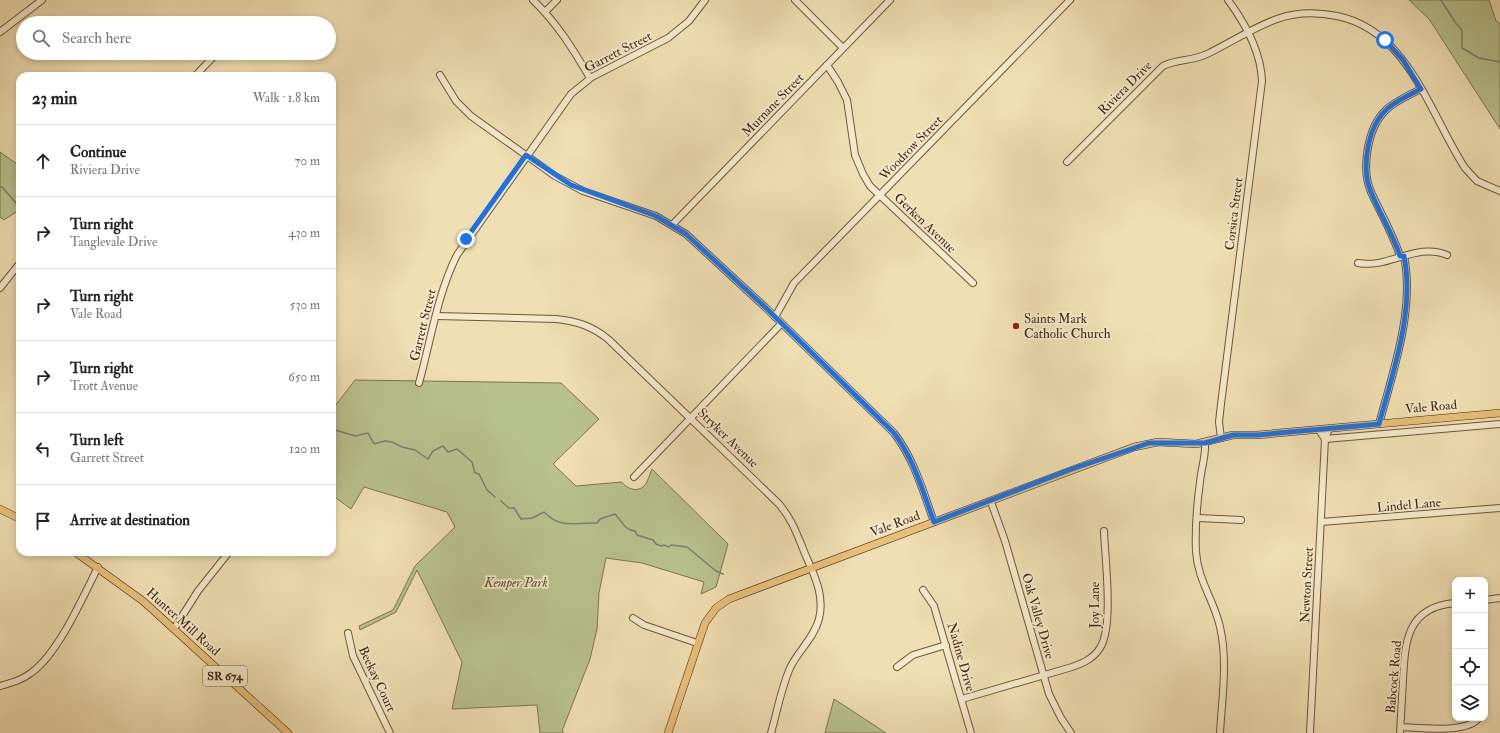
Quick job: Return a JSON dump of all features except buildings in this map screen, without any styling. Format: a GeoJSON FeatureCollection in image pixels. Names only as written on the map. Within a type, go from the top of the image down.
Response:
{"type":"FeatureCollection","features":[{"type":"Feature","properties":{"kind":"main road","name":"Vale Road"},"geometry":{"type":"LineString","coordinates":[[668,733],[697,643],[711,614],[722,603],[812,568],[991,502],[1064,472],[1134,447],[1158,442],[1205,443],[1233,435],[1257,435],[1319,430],[1500,413]]}},
{"type":"Feature","properties":{"kind":"main road"},"geometry":{"type":"LineString","coordinates":[[0,508],[16,517]]}},
{"type":"Feature","properties":{"kind":"main road","name":"Hunter Mill Road"},"geometry":{"type":"LineString","coordinates":[[81,556],[143,601],[288,733]]}},
{"type":"Feature","properties":{"kind":"street"},"geometry":{"type":"LineString","coordinates":[[21,16],[42,0]]}},
{"type":"Feature","properties":{"kind":"street"},"geometry":{"type":"LineString","coordinates":[[532,0],[545,12],[563,33],[590,78]]}},
{"type":"Feature","properties":{"kind":"street"},"geometry":{"type":"LineString","coordinates":[[545,12],[557,0]]}},
{"type":"Feature","properties":{"kind":"street","name":"Garrett Street"},"geometry":{"type":"LineString","coordinates":[[419,383],[446,278],[457,255],[564,103],[580,85],[590,78],[668,38],[689,21],[705,0]]}},
{"type":"Feature","properties":{"kind":"street"},"geometry":{"type":"LineString","coordinates":[[795,0],[843,48]]}},
{"type":"Feature","properties":{"kind":"street","name":"Murnane Street"},"geometry":{"type":"LineString","coordinates":[[672,225],[890,0]]}},
{"type":"Feature","properties":{"kind":"street","name":"Woodrow Street"},"geometry":{"type":"LineString","coordinates":[[775,317],[794,283],[1070,0]]}},
{"type":"Feature","properties":{"kind":"street","name":"Corsica Street"},"geometry":{"type":"LineString","coordinates":[[1221,438],[1219,422],[1221,404],[1262,81],[1260,61],[1247,33],[1228,0]]}},
{"type":"Feature","properties":{"kind":"street","name":"Riviera Drive"},"geometry":{"type":"LineString","coordinates":[[1067,162],[1163,66],[1176,61],[1199,58],[1277,19],[1302,14],[1328,14],[1352,20],[1375,32],[1394,48],[1421,89],[1465,168],[1477,181],[1500,191]]}},
{"type":"Feature","properties":{"kind":"street"},"geometry":{"type":"LineString","coordinates":[[0,32],[16,20]]}},
{"type":"Feature","properties":{"kind":"street"},"geometry":{"type":"LineString","coordinates":[[199,72],[210,60]]}},
{"type":"Feature","properties":{"kind":"street","name":"Gerken Avenue"},"geometry":{"type":"LineString","coordinates":[[827,65],[847,100],[853,144],[858,164],[870,186],[973,283]]}},
{"type":"Feature","properties":{"kind":"street"},"geometry":{"type":"LineString","coordinates":[[440,75],[456,101],[471,116],[555,176],[583,191],[643,211],[672,225],[719,264],[894,433],[906,450],[915,469],[934,522]]}},
{"type":"Feature","properties":{"kind":"street"},"geometry":{"type":"LineString","coordinates":[[1379,424],[1395,364],[1403,325],[1407,287],[1402,256],[1369,186],[1367,169],[1368,151],[1372,131],[1380,116],[1392,105],[1421,89]]}},
{"type":"Feature","properties":{"kind":"street"},"geometry":{"type":"LineString","coordinates":[[1358,263],[1373,264],[1402,256],[1429,251],[1447,255]]}},
{"type":"Feature","properties":{"kind":"street"},"geometry":{"type":"LineString","coordinates":[[0,288],[16,268]]}},
{"type":"Feature","properties":{"kind":"street","name":"Stryker Avenue"},"geometry":{"type":"LineString","coordinates":[[436,316],[556,319],[580,323],[608,338],[779,504],[791,521],[812,568],[820,593],[821,602],[819,620],[811,636],[790,668],[771,733]]}},
{"type":"Feature","properties":{"kind":"street"},"geometry":{"type":"LineString","coordinates":[[634,477],[782,324]]}},
{"type":"Feature","properties":{"kind":"street"},"geometry":{"type":"LineString","coordinates":[[1319,430],[1325,439],[1500,424]]}},
{"type":"Feature","properties":{"kind":"street","name":"Newton Street"},"geometry":{"type":"LineString","coordinates":[[1310,733],[1325,439],[1329,429]]}},
{"type":"Feature","properties":{"kind":"street"},"geometry":{"type":"LineString","coordinates":[[1205,443],[1205,454],[1199,484],[1196,550],[1199,573],[1216,611],[1223,639],[1224,667],[1220,733]]}},
{"type":"Feature","properties":{"kind":"street","name":"Oak Valley Drive"},"geometry":{"type":"LineString","coordinates":[[991,502],[1005,541],[1054,707],[1071,733]]}},
{"type":"Feature","properties":{"kind":"street","name":"Lindel Lane"},"geometry":{"type":"LineString","coordinates":[[1321,522],[1500,508]]}},
{"type":"Feature","properties":{"kind":"street"},"geometry":{"type":"LineString","coordinates":[[1198,518],[1241,520]]}},
{"type":"Feature","properties":{"kind":"street","name":"Joy Lane"},"geometry":{"type":"LineString","coordinates":[[962,699],[1044,676],[1083,663],[1095,655],[1103,642],[1107,618],[1104,531]]}},
{"type":"Feature","properties":{"kind":"street"},"geometry":{"type":"LineString","coordinates":[[174,629],[198,591],[227,556]]}},
{"type":"Feature","properties":{"kind":"street"},"geometry":{"type":"LineString","coordinates":[[0,686],[25,677],[46,660],[68,624],[98,567]]}},
{"type":"Feature","properties":{"kind":"street","name":"Nadine Drive"},"geometry":{"type":"LineString","coordinates":[[923,590],[934,606],[971,733]]}},
{"type":"Feature","properties":{"kind":"street"},"geometry":{"type":"LineString","coordinates":[[1488,600],[1500,598]]}},
{"type":"Feature","properties":{"kind":"street","name":"Babcock Road"},"geometry":{"type":"LineString","coordinates":[[1400,730],[1404,650],[1409,633],[1425,614],[1438,606],[1452,604]]}},
{"type":"Feature","properties":{"kind":"street"},"geometry":{"type":"LineString","coordinates":[[633,618],[644,625],[697,643]]}},
{"type":"Feature","properties":{"kind":"street","name":"Beekay Court"},"geometry":{"type":"LineString","coordinates":[[348,633],[353,656],[390,733]]}},
{"type":"Feature","properties":{"kind":"street"},"geometry":{"type":"LineString","coordinates":[[897,666],[913,655],[946,645]]}},
{"type":"Feature","properties":{"kind":"street"},"geometry":{"type":"LineString","coordinates":[[1400,730],[1459,730],[1470,726],[1476,721]]}},
{"type":"Feature","properties":{"kind":"green space"},"geometry":{"type":"Polygon","coordinates":[[[1409,0],[1489,0],[1496,21],[1500,24],[1500,129],[1429,19],[1409,0]]]}},
{"type":"Feature","properties":{"kind":"green space"},"geometry":{"type":"Polygon","coordinates":[[[0,152],[16,163],[16,212],[4,220],[0,217],[0,152]]]}},
{"type":"Feature","properties":{"kind":"green space","name":"Kemper Park"},"geometry":{"type":"Polygon","coordinates":[[[355,380],[561,383],[599,419],[553,464],[576,486],[622,482],[631,489],[635,490],[644,486],[652,469],[728,544],[716,587],[701,594],[704,582],[642,563],[606,558],[599,593],[597,629],[590,659],[562,731],[564,733],[540,733],[537,705],[452,709],[462,662],[417,570],[396,612],[360,630],[359,626],[393,610],[415,566],[455,527],[447,512],[364,487],[351,509],[336,498],[336,405],[355,380]]]}},
{"type":"Feature","properties":{"kind":"green space"},"geometry":{"type":"Polygon","coordinates":[[[834,699],[886,733],[825,733],[834,699]]]}},
{"type":"Feature","properties":{"kind":"waterway"},"geometry":{"type":"LineString","coordinates":[[1441,0],[1462,30],[1462,48],[1479,58],[1500,62]]}},
{"type":"Feature","properties":{"kind":"waterway"},"geometry":{"type":"LineString","coordinates":[[0,187],[2,187],[16,203]]}},
{"type":"Feature","properties":{"kind":"waterway"},"geometry":{"type":"LineString","coordinates":[[336,430],[355,436],[368,433],[374,444],[385,441],[392,442],[402,447],[415,450],[428,459],[433,451],[443,446],[448,452],[457,449],[472,462],[475,473],[479,474],[487,490],[495,497]]}},
{"type":"Feature","properties":{"kind":"waterway"},"geometry":{"type":"LineString","coordinates":[[501,501],[509,508],[514,508],[521,519],[532,518],[544,512],[551,518],[563,523],[597,523],[600,519],[615,514],[628,529],[635,531],[637,535],[653,540],[656,544],[661,546],[664,545],[669,547],[671,545],[687,547],[716,571],[723,574]]}},
{"type":"Feature","properties":{"kind":"place","name":"Saints Mark Catholic Church"},"geometry":{"type":"Point","coordinates":[1016,326]}},
{"type":"Feature","properties":{"kind":"route"},"geometry":{"type":"LineString","coordinates":[[466,239],[526,155],[555,176],[583,191],[643,211],[672,225],[686,234],[719,264],[883,420],[906,450],[915,469],[934,522],[1110,455],[1149,443],[1196,444],[1214,441],[1233,435],[1257,435],[1379,424],[1395,364],[1403,325],[1407,287],[1407,270],[1404,256],[1400,256],[1397,246],[1369,186],[1367,177],[1368,151],[1372,131],[1380,116],[1392,105],[1421,89],[1403,60],[1394,48],[1385,40]]}}]}
